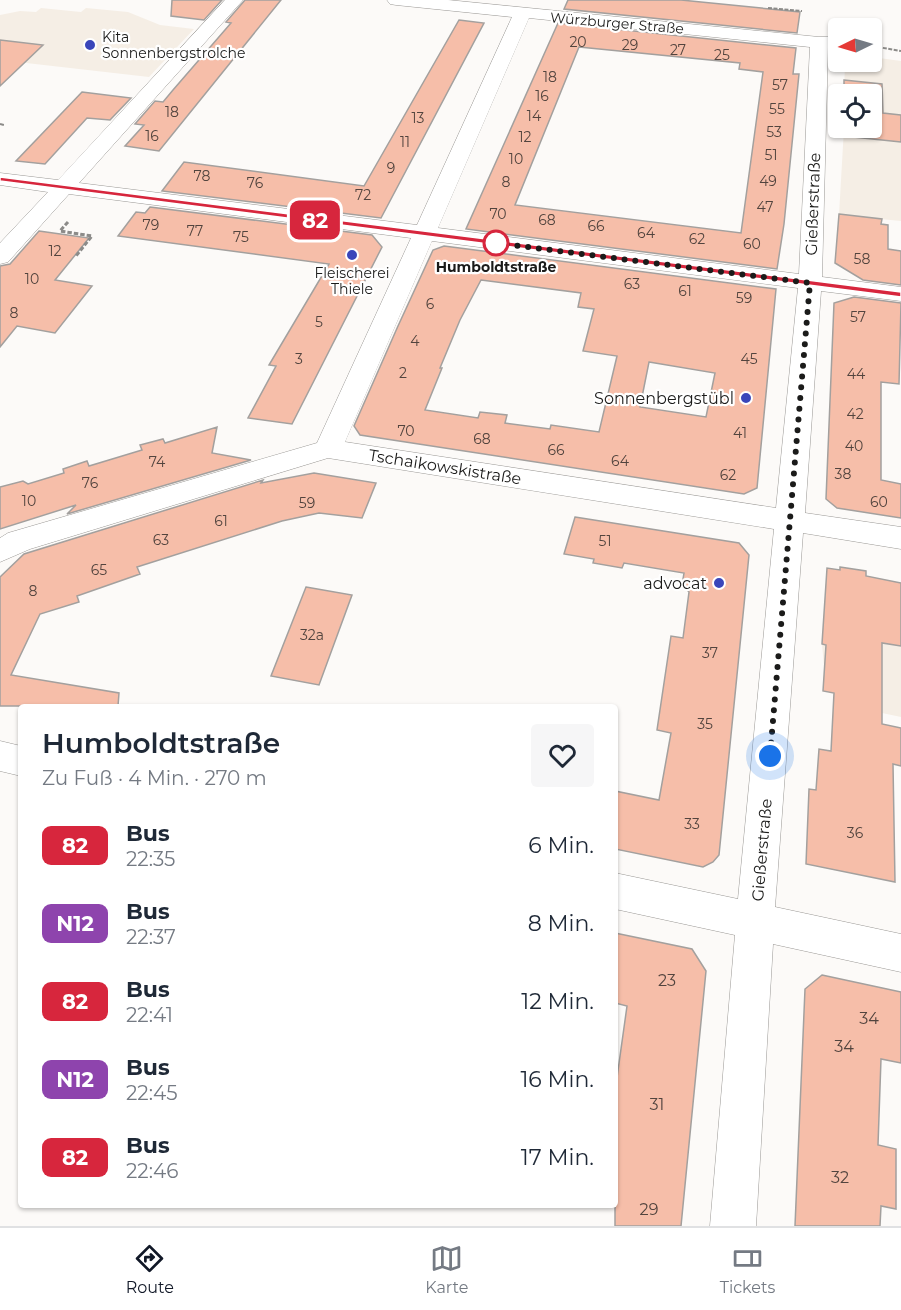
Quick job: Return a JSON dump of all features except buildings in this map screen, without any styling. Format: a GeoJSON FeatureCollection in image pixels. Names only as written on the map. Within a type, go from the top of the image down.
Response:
{"type":"FeatureCollection","features":[{"type":"Feature","properties":{"kind":"street"},"geometry":{"type":"LineString","coordinates":[[0,256],[234,0]]}},
{"type":"Feature","properties":{"kind":"street","name":"Würzburger Straße"},"geometry":{"type":"LineString","coordinates":[[396,0],[828,42]]}},
{"type":"Feature","properties":{"kind":"street"},"geometry":{"type":"LineString","coordinates":[[328,449],[522,14]]}},
{"type":"Feature","properties":{"kind":"street","name":"Gießerstraße"},"geometry":{"type":"LineString","coordinates":[[733,1226],[755,922],[828,55]]}},
{"type":"Feature","properties":{"kind":"street"},"geometry":{"type":"LineString","coordinates":[[0,179],[901,294]]}},
{"type":"Feature","properties":{"kind":"street","name":"Tschaikowskistraße"},"geometry":{"type":"LineString","coordinates":[[0,551],[19,541],[328,449],[901,538]]}},
{"type":"Feature","properties":{"kind":"street"},"geometry":{"type":"LineString","coordinates":[[0,756],[18,759]]}},
{"type":"Feature","properties":{"kind":"street"},"geometry":{"type":"LineString","coordinates":[[618,892],[901,953]]}},
{"type":"Feature","properties":{"kind":"path"},"geometry":{"type":"LineString","coordinates":[[768,8],[802,11]]}},
{"type":"Feature","properties":{"kind":"path"},"geometry":{"type":"LineString","coordinates":[[882,48],[901,51]]}},
{"type":"Feature","properties":{"kind":"path"},"geometry":{"type":"LineString","coordinates":[[69,220],[60,231],[92,236],[76,256]]}},
{"type":"Feature","properties":{"kind":"shaded area","name":"Kita Sonnenbergstrolche"},"geometry":{"type":"Polygon","coordinates":[[[41,8],[81,12],[86,8],[128,12],[160,25],[194,29],[149,77],[0,60],[0,15],[20,11],[36,12],[41,8]]]}},
{"type":"Feature","properties":{"kind":"shaded area"},"geometry":{"type":"Polygon","coordinates":[[[882,58],[901,61],[901,221],[839,215],[843,138],[882,138],[882,84],[844,84],[845,72],[882,72],[882,58]]]}},
{"type":"Feature","properties":{"kind":"shaded area"},"geometry":{"type":"Polygon","coordinates":[[[840,567],[866,571],[866,576],[901,583],[901,717],[882,713],[881,678],[824,667],[822,644],[827,568],[839,570],[840,567]]]}},
{"type":"Feature","properties":{"kind":"bus line","name":"82"},"geometry":{"type":"LineString","coordinates":[[0,179],[901,294]]}},
{"type":"Feature","properties":{"kind":"place","name":"Kita Sonnenbergstrolche"},"geometry":{"type":"Point","coordinates":[90,45]}},
{"type":"Feature","properties":{"kind":"place","name":"Humboldtstraße"},"geometry":{"type":"Point","coordinates":[496,243]}},
{"type":"Feature","properties":{"kind":"place","name":"Fleischerei Thiele"},"geometry":{"type":"Point","coordinates":[352,255]}},
{"type":"Feature","properties":{"kind":"place","name":"Sonnenbergstübl"},"geometry":{"type":"Point","coordinates":[746,398]}},
{"type":"Feature","properties":{"kind":"place","name":"advocat"},"geometry":{"type":"Point","coordinates":[719,583]}},
{"type":"Feature","properties":{"kind":"route"},"geometry":{"type":"LineString","coordinates":[[496,243],[810,283],[770,756]]}}]}
